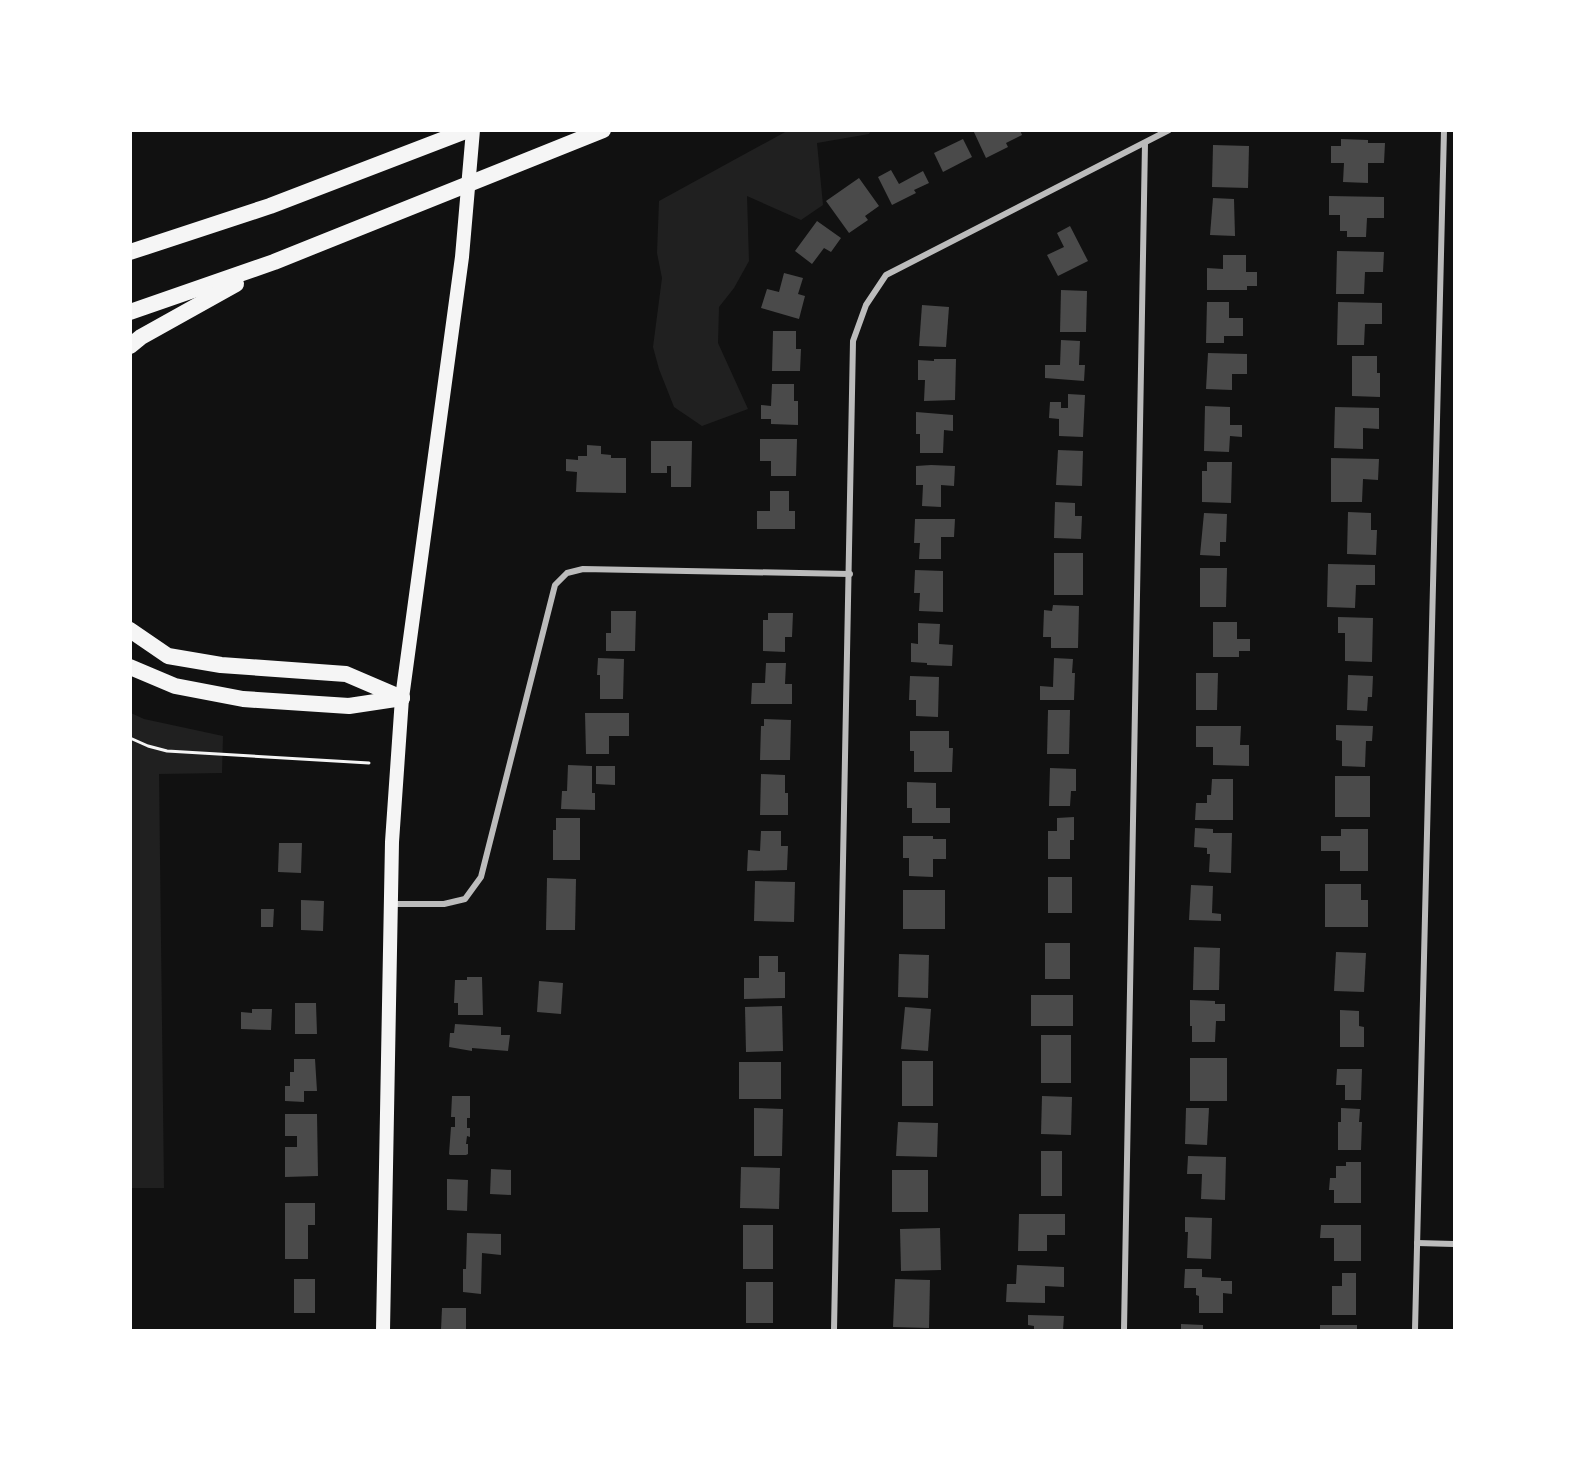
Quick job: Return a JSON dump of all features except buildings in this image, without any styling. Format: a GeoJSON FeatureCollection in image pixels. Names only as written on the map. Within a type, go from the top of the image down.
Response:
{"type":"FeatureCollection","features":[{"type":"Feature","properties":{"kind":"highway"},"geometry":{"type":"LineString","coordinates":[[130,252],[270,206],[468,130]]}},
{"type":"Feature","properties":{"kind":"highway"},"geometry":{"type":"LineString","coordinates":[[130,312],[274,262],[603,130]]}},
{"type":"Feature","properties":{"kind":"highway"},"geometry":{"type":"LineString","coordinates":[[130,346],[141,337],[274,262]]}},
{"type":"Feature","properties":{"kind":"highway"},"geometry":{"type":"LineString","coordinates":[[130,630],[168,656],[221,665],[346,674],[402,698]]}},
{"type":"Feature","properties":{"kind":"highway"},"geometry":{"type":"LineString","coordinates":[[130,666],[175,686],[243,699],[349,706],[402,698]]}},
{"type":"Feature","properties":{"kind":"main road"},"geometry":{"type":"LineString","coordinates":[[383,1330],[393,830],[402,698],[462,257],[473,130]]}},
{"type":"Feature","properties":{"kind":"street"},"geometry":{"type":"LineString","coordinates":[[834,1330],[853,341],[866,305],[886,275],[1169,130]]}},
{"type":"Feature","properties":{"kind":"street"},"geometry":{"type":"LineString","coordinates":[[1415,1330],[1444,130]]}},
{"type":"Feature","properties":{"kind":"street"},"geometry":{"type":"LineString","coordinates":[[1124,1330],[1145,142]]}},
{"type":"Feature","properties":{"kind":"street"},"geometry":{"type":"LineString","coordinates":[[391,904],[444,904],[465,898],[481,877],[555,585],[567,573],[583,569],[850,574]]}},
{"type":"Feature","properties":{"kind":"street"},"geometry":{"type":"LineString","coordinates":[[1417,1243],[1455,1244]]}},
{"type":"Feature","properties":{"kind":"path"},"geometry":{"type":"LineString","coordinates":[[130,738],[148,746],[167,750],[369,763]]}},
{"type":"Feature","properties":{"kind":"shaded area"},"geometry":{"type":"Polygon","coordinates":[[[787,131],[871,131],[869,134],[817,143],[823,205],[801,220],[747,196],[749,261],[734,288],[719,307],[718,343],[748,409],[702,426],[674,407],[653,347],[662,278],[657,253],[659,201],[787,131]]]}},
{"type":"Feature","properties":{"kind":"shaded area"},"geometry":{"type":"Polygon","coordinates":[[[131,713],[144,719],[223,736],[222,773],[159,774],[164,1188],[131,1188],[131,713]]]}}]}
